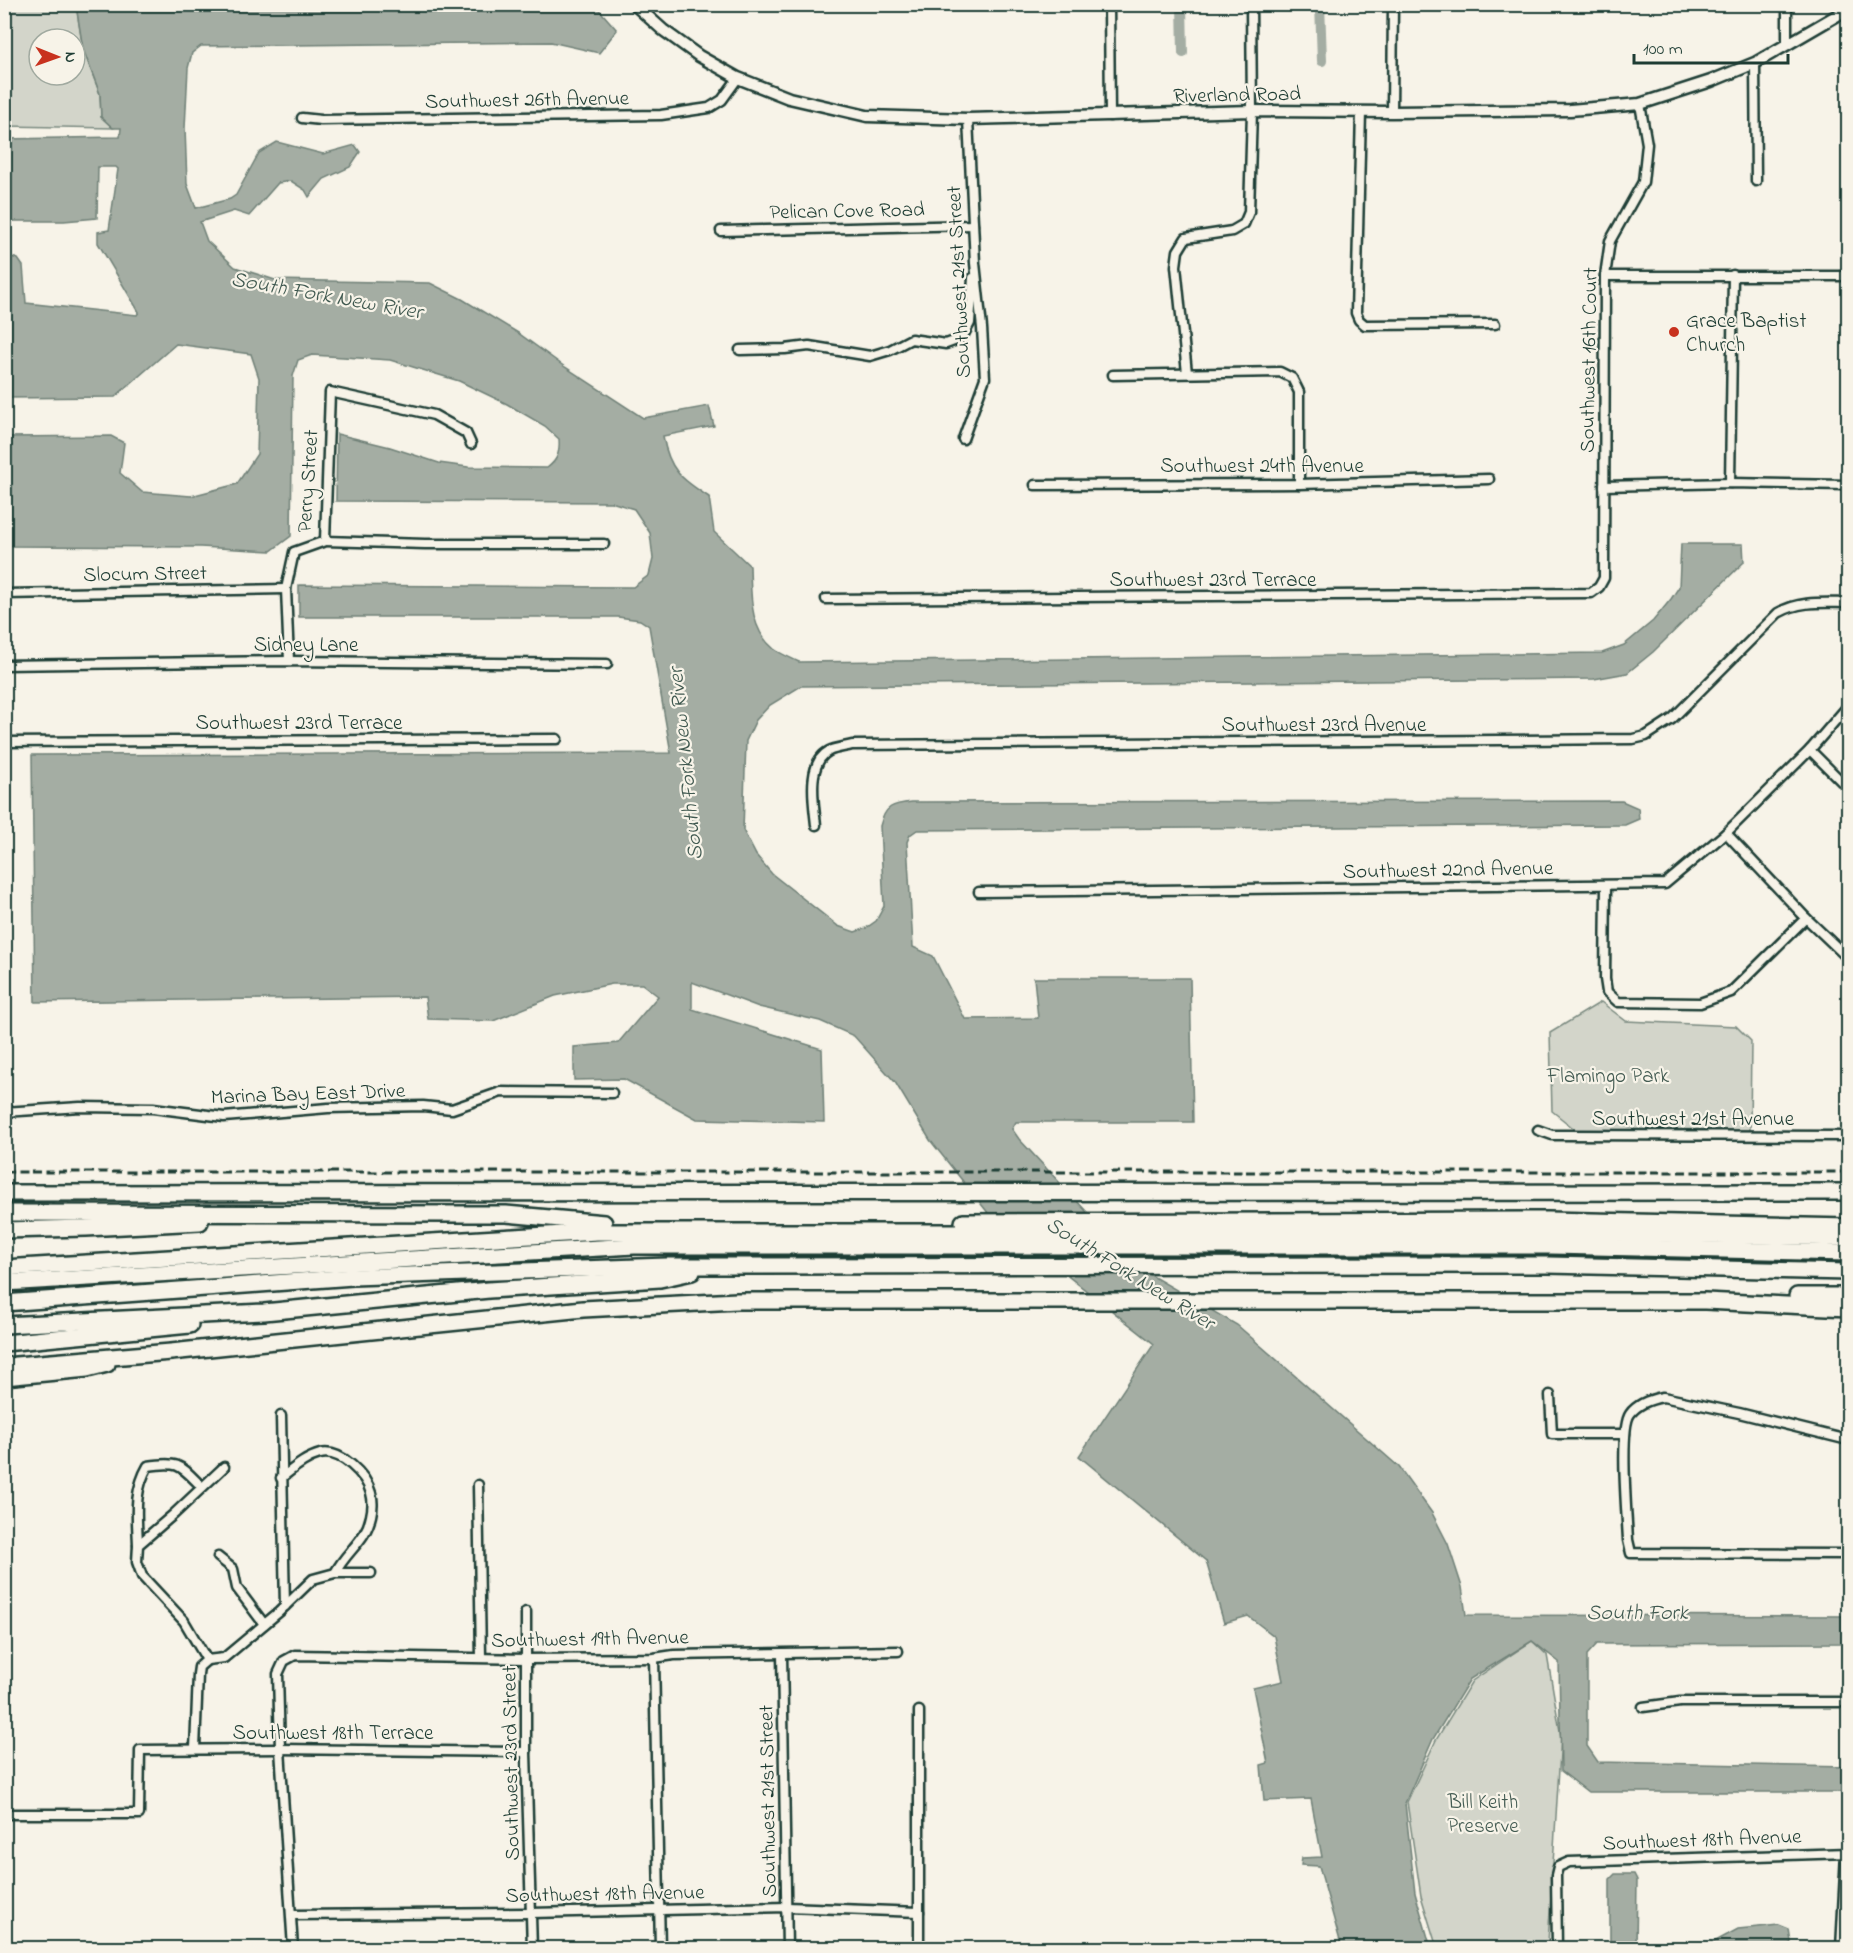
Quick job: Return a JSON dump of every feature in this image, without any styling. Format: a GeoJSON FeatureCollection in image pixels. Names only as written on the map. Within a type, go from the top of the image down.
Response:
{"type":"FeatureCollection","features":[{"type":"Feature","properties":{"kind":"highway"},"geometry":{"type":"LineString","coordinates":[[4,1193],[1848,1192]]}},
{"type":"Feature","properties":{"kind":"highway"},"geometry":{"type":"LineString","coordinates":[[4,1213],[506,1214],[604,1223],[633,1234]]}},
{"type":"Feature","properties":{"kind":"highway"},"geometry":{"type":"LineString","coordinates":[[4,1230],[141,1226],[314,1213]]}},
{"type":"Feature","properties":{"kind":"highway"},"geometry":{"type":"LineString","coordinates":[[1783,1225],[1848,1218]]}},
{"type":"Feature","properties":{"kind":"highway"},"geometry":{"type":"LineString","coordinates":[[4,1259],[604,1223]]}},
{"type":"Feature","properties":{"kind":"highway"},"geometry":{"type":"LineString","coordinates":[[1548,1226],[1848,1238]]}},
{"type":"Feature","properties":{"kind":"highway"},"geometry":{"type":"LineString","coordinates":[[4,1283],[633,1234],[1548,1226],[1848,1227]]}},
{"type":"Feature","properties":{"kind":"highway"},"geometry":{"type":"LineString","coordinates":[[4,1268],[70,1266],[597,1232],[1075,1245],[1552,1246],[1848,1253]]}},
{"type":"Feature","properties":{"kind":"highway"},"geometry":{"type":"LineString","coordinates":[[4,1303],[299,1280],[632,1274],[660,1279],[723,1266],[1548,1265],[1848,1272]]}},
{"type":"Feature","properties":{"kind":"highway"},"geometry":{"type":"LineString","coordinates":[[4,1326],[264,1312],[632,1274]]}},
{"type":"Feature","properties":{"kind":"highway"},"geometry":{"type":"LineString","coordinates":[[1705,1301],[1767,1295],[1848,1296]]}},
{"type":"Feature","properties":{"kind":"highway"},"geometry":{"type":"LineString","coordinates":[[4,1366],[139,1356],[583,1309],[696,1302],[773,1300],[1705,1301],[1848,1308]]}},
{"type":"Feature","properties":{"kind":"highway"},"geometry":{"type":"LineString","coordinates":[[4,1343],[165,1328],[264,1312]]}},
{"type":"Feature","properties":{"kind":"highway"},"geometry":{"type":"LineString","coordinates":[[4,1377],[87,1370],[139,1356]]}},
{"type":"Feature","properties":{"kind":"street","name":"Riverland Road"},"geometry":{"type":"LineString","coordinates":[[634,4],[663,30],[699,56],[738,78],[789,98],[867,116],[968,119],[1252,111],[1570,110],[1640,104],[1711,81],[1755,63],[1848,9]]}},
{"type":"Feature","properties":{"kind":"street"},"geometry":{"type":"LineString","coordinates":[[1109,4],[1110,116]]}},
{"type":"Feature","properties":{"kind":"street"},"geometry":{"type":"LineString","coordinates":[[1187,373],[1176,266],[1178,251],[1186,238],[1232,231],[1244,224],[1249,212],[1252,111],[1251,4]]}},
{"type":"Feature","properties":{"kind":"street"},"geometry":{"type":"LineString","coordinates":[[1392,112],[1394,4]]}},
{"type":"Feature","properties":{"kind":"street"},"geometry":{"type":"LineString","coordinates":[[1787,4],[1787,44]]}},
{"type":"Feature","properties":{"kind":"street"},"geometry":{"type":"LineString","coordinates":[[1755,63],[1756,181]]}},
{"type":"Feature","properties":{"kind":"street","name":"Southwest 26th Avenue"},"geometry":{"type":"LineString","coordinates":[[302,118],[321,120],[661,115],[709,108],[722,100],[738,78]]}},
{"type":"Feature","properties":{"kind":"street","name":"Southwest 16th Court"},"geometry":{"type":"LineString","coordinates":[[1599,587],[1604,578],[1605,276],[1610,241],[1643,182],[1647,144],[1640,104]]}},
{"type":"Feature","properties":{"kind":"street"},"geometry":{"type":"LineString","coordinates":[[1361,112],[1356,313],[1359,320],[1365,325],[1495,324]]}},
{"type":"Feature","properties":{"kind":"street","name":"Southwest 21st Street"},"geometry":{"type":"LineString","coordinates":[[963,439],[985,378],[975,263],[968,119]]}},
{"type":"Feature","properties":{"kind":"street","name":"Pelican Cove Road"},"geometry":{"type":"LineString","coordinates":[[721,231],[973,225]]}},
{"type":"Feature","properties":{"kind":"street"},"geometry":{"type":"LineString","coordinates":[[740,350],[809,346],[870,356],[890,350],[911,339],[946,344],[962,338],[970,323],[975,263]]}},
{"type":"Feature","properties":{"kind":"street"},"geometry":{"type":"LineString","coordinates":[[1730,483],[1733,275]]}},
{"type":"Feature","properties":{"kind":"street"},"geometry":{"type":"LineString","coordinates":[[1605,276],[1848,276]]}},
{"type":"Feature","properties":{"kind":"street"},"geometry":{"type":"LineString","coordinates":[[1113,375],[1280,372],[1292,378],[1299,392],[1299,484]]}},
{"type":"Feature","properties":{"kind":"street","name":"Perry Street"},"geometry":{"type":"LineString","coordinates":[[289,661],[286,589],[294,552],[325,541],[330,392],[434,415],[466,433],[471,444]]}},
{"type":"Feature","properties":{"kind":"street","name":"Southwest 24th Avenue"},"geometry":{"type":"LineString","coordinates":[[1035,485],[1299,484],[1489,479]]}},
{"type":"Feature","properties":{"kind":"street"},"geometry":{"type":"LineString","coordinates":[[1604,486],[1730,483],[1848,485]]}},
{"type":"Feature","properties":{"kind":"street"},"geometry":{"type":"LineString","coordinates":[[325,541],[425,544],[604,544]]}},
{"type":"Feature","properties":{"kind":"street","name":"Southwest 23rd Terrace"},"geometry":{"type":"LineString","coordinates":[[826,599],[1591,593],[1599,587]]}},
{"type":"Feature","properties":{"kind":"street","name":"Slocum Street"},"geometry":{"type":"LineString","coordinates":[[4,594],[286,589]]}},
{"type":"Feature","properties":{"kind":"street","name":"Southwest 23rd Avenue"},"geometry":{"type":"LineString","coordinates":[[816,825],[812,784],[817,763],[828,751],[852,745],[1633,740],[1646,736],[1672,719],[1778,613],[1790,606],[1810,602],[1848,603]]}},
{"type":"Feature","properties":{"kind":"street","name":"Sidney Lane"},"geometry":{"type":"LineString","coordinates":[[4,664],[289,661],[608,664]]}},
{"type":"Feature","properties":{"kind":"street","name":"Southwest 22nd Avenue"},"geometry":{"type":"LineString","coordinates":[[980,892],[1665,884],[1726,833],[1810,750],[1848,706]]}},
{"type":"Feature","properties":{"kind":"street","name":"Southwest 23rd Terrace"},"geometry":{"type":"LineString","coordinates":[[4,742],[557,739]]}},
{"type":"Feature","properties":{"kind":"street"},"geometry":{"type":"LineString","coordinates":[[1810,750],[1848,788]]}},
{"type":"Feature","properties":{"kind":"street"},"geometry":{"type":"LineString","coordinates":[[1726,833],[1806,918],[1848,958]]}},
{"type":"Feature","properties":{"kind":"street"},"geometry":{"type":"LineString","coordinates":[[1606,886],[1605,979],[1607,992],[1618,1002],[1700,1003],[1731,992],[1806,918]]}},
{"type":"Feature","properties":{"kind":"street","name":"Marina Bay East Drive"},"geometry":{"type":"LineString","coordinates":[[4,1112],[80,1107],[153,1108],[224,1117],[328,1108],[423,1106],[452,1109],[501,1092],[612,1093]]}},
{"type":"Feature","properties":{"kind":"street","name":"Southwest 21st Avenue"},"geometry":{"type":"LineString","coordinates":[[1538,1130],[1552,1135],[1848,1136]]}},
{"type":"Feature","properties":{"kind":"street"},"geometry":{"type":"LineString","coordinates":[[1550,1395],[1552,1434],[1625,1434]]}},
{"type":"Feature","properties":{"kind":"street"},"geometry":{"type":"LineString","coordinates":[[1848,1440],[1664,1397],[1640,1405],[1629,1414],[1625,1434],[1628,1540],[1631,1553],[1848,1554]]}},
{"type":"Feature","properties":{"kind":"street"},"geometry":{"type":"LineString","coordinates":[[281,1416],[285,1606]]}},
{"type":"Feature","properties":{"kind":"street"},"geometry":{"type":"LineString","coordinates":[[281,1478],[304,1461],[322,1453],[338,1455],[366,1481],[373,1506],[366,1534],[342,1560],[335,1573]]}},
{"type":"Feature","properties":{"kind":"street"},"geometry":{"type":"LineString","coordinates":[[202,1487],[180,1466],[166,1463],[148,1466],[140,1479],[136,1494],[137,1562],[142,1576],[184,1621],[207,1660]]}},
{"type":"Feature","properties":{"kind":"street"},"geometry":{"type":"LineString","coordinates":[[138,1545],[224,1467]]}},
{"type":"Feature","properties":{"kind":"street"},"geometry":{"type":"LineString","coordinates":[[478,1485],[481,1657]]}},
{"type":"Feature","properties":{"kind":"street"},"geometry":{"type":"LineString","coordinates":[[218,1557],[233,1569],[237,1588],[264,1624]]}},
{"type":"Feature","properties":{"kind":"street"},"geometry":{"type":"LineString","coordinates":[[195,1749],[199,1666],[207,1660],[224,1658],[313,1579],[335,1573],[371,1573]]}},
{"type":"Feature","properties":{"kind":"street","name":"Southwest 23rd Street"},"geometry":{"type":"LineString","coordinates":[[526,1612],[526,1752],[532,1948]]}},
{"type":"Feature","properties":{"kind":"street","name":"Southwest 19th Avenue"},"geometry":{"type":"LineString","coordinates":[[280,1749],[278,1674],[284,1661],[295,1655],[525,1659],[898,1651]]}},
{"type":"Feature","properties":{"kind":"street","name":"Southwest 21st Street"},"geometry":{"type":"LineString","coordinates":[[782,1654],[788,1948]]}},
{"type":"Feature","properties":{"kind":"street"},"geometry":{"type":"LineString","coordinates":[[654,1658],[660,1948]]}},
{"type":"Feature","properties":{"kind":"street"},"geometry":{"type":"LineString","coordinates":[[1642,1707],[1680,1702],[1848,1702]]}},
{"type":"Feature","properties":{"kind":"street"},"geometry":{"type":"LineString","coordinates":[[919,1711],[919,1948]]}},
{"type":"Feature","properties":{"kind":"street"},"geometry":{"type":"LineString","coordinates":[[280,1749],[293,1948]]}},
{"type":"Feature","properties":{"kind":"street","name":"Southwest 18th Terrace"},"geometry":{"type":"LineString","coordinates":[[4,1814],[138,1814],[140,1750],[526,1752]]}},
{"type":"Feature","properties":{"kind":"street"},"geometry":{"type":"LineString","coordinates":[[1841,1948],[1847,1853]]}},
{"type":"Feature","properties":{"kind":"street","name":"Southwest 18th Avenue"},"geometry":{"type":"LineString","coordinates":[[1557,1948],[1556,1875],[1558,1867],[1569,1862],[1847,1853]]}},
{"type":"Feature","properties":{"kind":"street","name":"Southwest 18th Avenue"},"geometry":{"type":"LineString","coordinates":[[291,1915],[531,1913],[787,1907],[919,1912]]}},
{"type":"Feature","properties":{"kind":"green space"},"geometry":{"type":"Polygon","coordinates":[[[5,5],[76,5],[80,27],[27,27],[27,87],[87,87],[87,60],[100,94],[101,117],[113,128],[5,126],[5,5]]]}},
{"type":"Feature","properties":{"kind":"green space","name":"Flamingo Park"},"geometry":{"type":"Polygon","coordinates":[[[1601,1002],[1626,1021],[1736,1026],[1751,1041],[1750,1131],[1577,1131],[1552,1111],[1550,1033],[1601,1002]]]}},
{"type":"Feature","properties":{"kind":"green space","name":"Bill Keith Preserve"},"geometry":{"type":"Polygon","coordinates":[[[1532,1641],[1547,1655],[1561,1737],[1548,1942],[1519,1948],[1437,1948],[1421,1896],[1407,1802],[1436,1740],[1472,1681],[1532,1641]]]}},
{"type":"Feature","properties":{"kind":"water","name":"South Fork New River"},"geometry":{"type":"Polygon","coordinates":[[[76,5],[595,5],[617,30],[599,53],[551,42],[201,46],[192,53],[188,68],[185,128],[187,184],[196,208],[230,199],[236,195],[259,153],[277,142],[323,154],[355,145],[360,152],[350,167],[324,179],[309,197],[305,190],[291,181],[278,183],[249,216],[234,211],[200,222],[207,241],[235,267],[275,280],[430,283],[462,299],[518,333],[643,418],[709,406],[714,426],[663,436],[669,457],[684,479],[709,497],[714,532],[750,566],[753,610],[760,632],[774,649],[799,662],[1602,653],[1624,645],[1653,621],[1671,599],[1679,587],[1681,544],[1743,544],[1744,562],[1653,652],[1627,673],[1594,679],[801,686],[770,705],[756,720],[746,741],[743,830],[756,855],[772,874],[838,926],[855,932],[876,921],[884,906],[880,826],[884,814],[890,807],[905,803],[1622,801],[1638,808],[1639,819],[1625,825],[917,830],[910,835],[907,842],[913,947],[933,956],[965,1019],[1038,1018],[1034,978],[1190,978],[1193,1122],[1016,1122],[1012,1129],[1019,1139],[1140,1269],[1237,1325],[1399,1467],[1432,1513],[1448,1544],[1462,1587],[1466,1615],[1848,1616],[1848,1643],[1597,1644],[1587,1655],[1587,1746],[1598,1762],[1848,1767],[1848,1792],[1588,1792],[1561,1771],[1559,1662],[1532,1641],[1470,1679],[1433,1739],[1405,1803],[1415,1893],[1431,1948],[1342,1948],[1319,1866],[1301,1865],[1302,1858],[1322,1857],[1311,1799],[1264,1801],[1261,1765],[1268,1763],[1253,1688],[1283,1681],[1274,1636],[1248,1616],[1224,1623],[1206,1561],[1079,1456],[1154,1344],[989,1214],[930,1140],[895,1082],[854,1036],[820,1021],[759,1007],[692,982],[692,1009],[822,1049],[824,1122],[697,1119],[624,1079],[574,1080],[574,1047],[618,1043],[658,996],[642,984],[612,984],[555,996],[493,1021],[428,1019],[425,997],[35,1002],[32,755],[671,753],[649,626],[640,620],[618,617],[299,617],[299,585],[633,587],[649,575],[653,559],[650,533],[634,509],[611,502],[336,501],[337,434],[390,447],[439,463],[468,467],[547,468],[554,462],[559,452],[559,439],[545,426],[507,404],[459,381],[390,360],[312,355],[298,360],[293,376],[291,536],[271,551],[200,547],[5,546],[5,437],[111,436],[124,443],[120,473],[142,492],[191,496],[237,484],[257,454],[259,378],[251,354],[176,344],[115,397],[5,398],[5,255],[18,259],[23,266],[26,303],[137,315],[139,312],[98,243],[98,232],[109,230],[118,169],[116,167],[98,167],[97,218],[64,221],[5,221],[4,139],[120,137],[121,128],[113,128],[101,117],[100,94],[87,60],[87,27],[80,27],[76,5]]]}},
{"type":"Feature","properties":{"kind":"water"},"geometry":{"type":"Polygon","coordinates":[[[1615,1874],[1634,1874],[1637,1880],[1636,1948],[1610,1948],[1610,1879],[1615,1874]]]}},
{"type":"Feature","properties":{"kind":"water"},"geometry":{"type":"Polygon","coordinates":[[[1779,1925],[1789,1929],[1791,1942],[1786,1948],[1703,1948],[1738,1929],[1779,1925]]]}},
{"type":"Feature","properties":{"kind":"waterway"},"geometry":{"type":"LineString","coordinates":[[1182,4],[1183,53]]}},
{"type":"Feature","properties":{"kind":"waterway"},"geometry":{"type":"LineString","coordinates":[[1320,4],[1322,61]]}},
{"type":"Feature","properties":{"kind":"railway"},"geometry":{"type":"LineString","coordinates":[[4,1172],[1848,1172]]}},
{"type":"Feature","properties":{"kind":"place","name":"Grace Baptist Church"},"geometry":{"type":"Point","coordinates":[1674,332]}},
{"type":"Feature","properties":{"kind":"water label","name":"South Fork"},"geometry":{"type":"Point","coordinates":[1637,1611]}}]}
